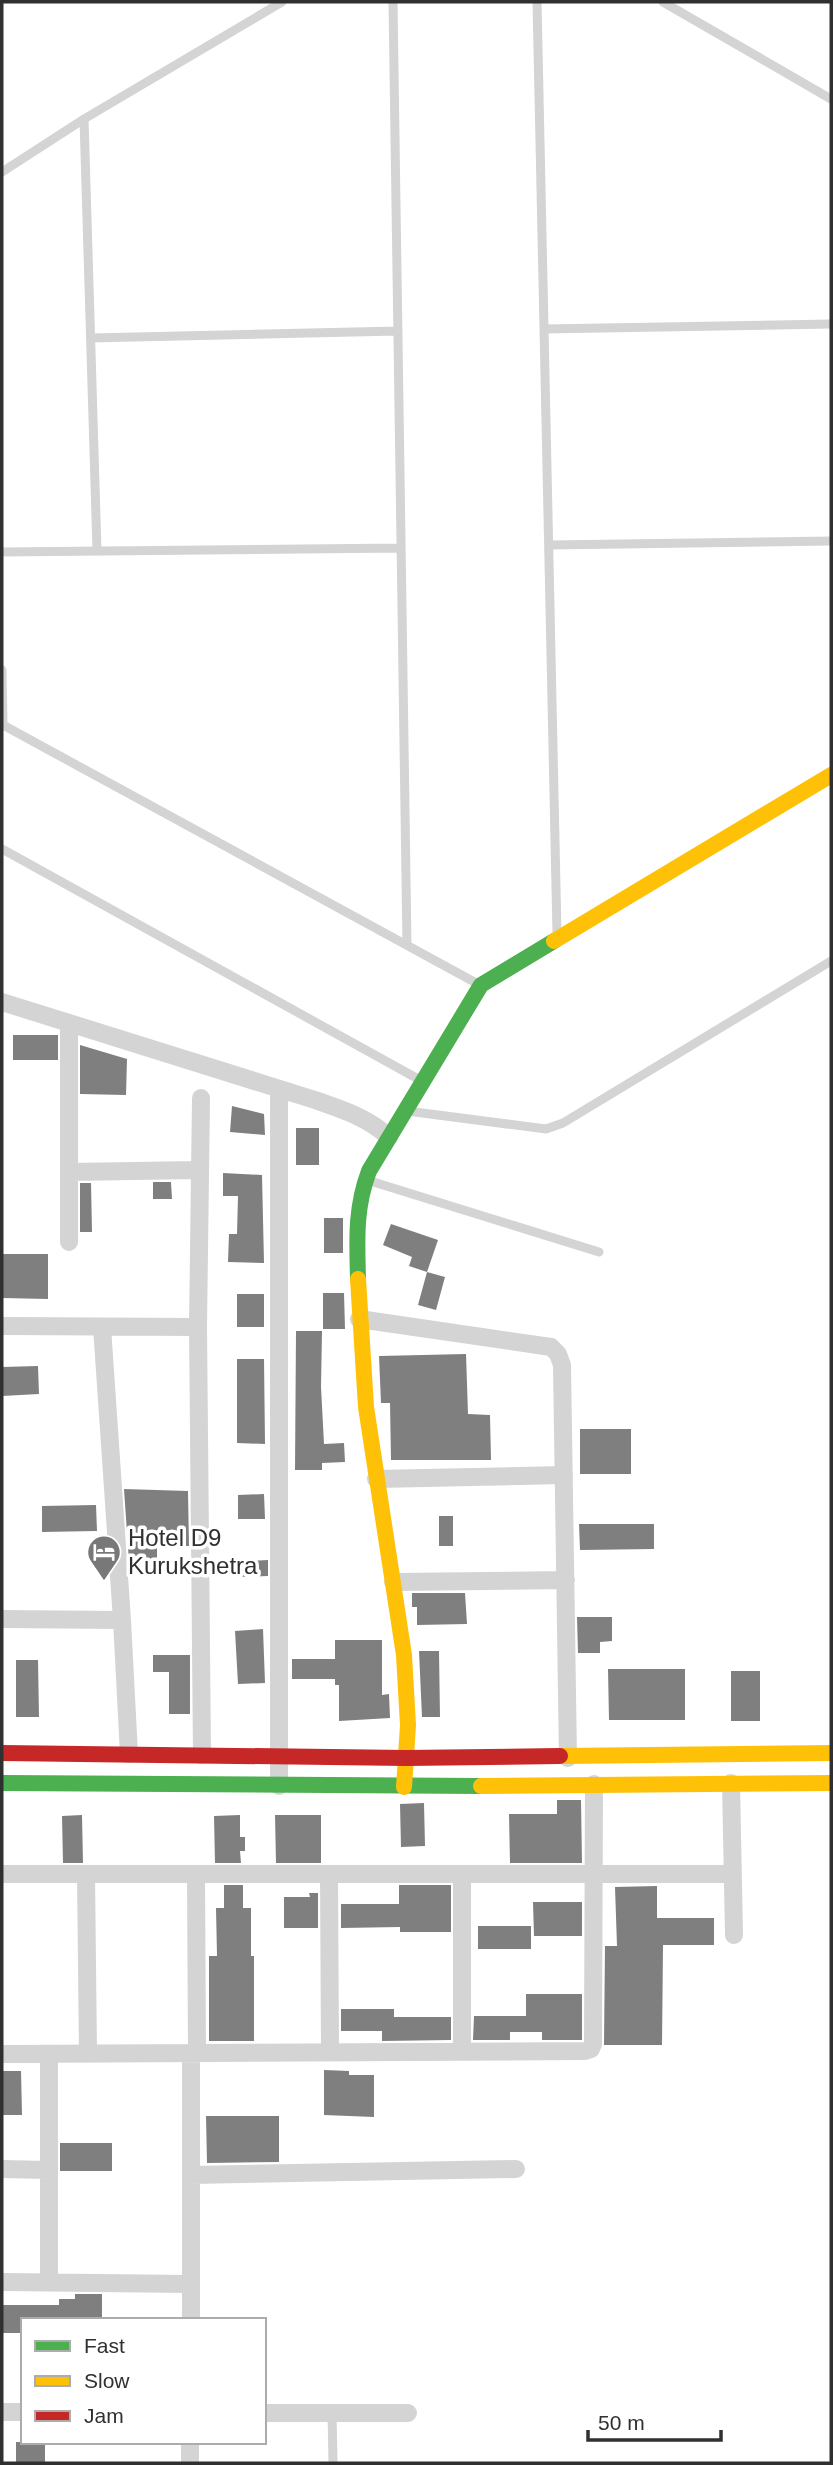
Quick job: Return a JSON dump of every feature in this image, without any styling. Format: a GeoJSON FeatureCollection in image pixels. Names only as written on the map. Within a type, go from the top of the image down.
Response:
{"type":"FeatureCollection","features":[{"type":"Feature","properties":{"kind":"main road"},"geometry":{"type":"LineString","coordinates":[[404,1787],[408,1725],[404,1655],[366,1407],[359,1319],[357,1226],[360,1195],[366,1180],[481,985],[831,775]]}},
{"type":"Feature","properties":{"kind":"main road"},"geometry":{"type":"LineString","coordinates":[[2,1753],[568,1758],[831,1753]]}},
{"type":"Feature","properties":{"kind":"main road"},"geometry":{"type":"LineString","coordinates":[[2,1783],[404,1787],[831,1783]]}},
{"type":"Feature","properties":{"kind":"street"},"geometry":{"type":"LineString","coordinates":[[2,1002],[359,1115],[389,1137]]}},
{"type":"Feature","properties":{"kind":"street"},"geometry":{"type":"LineString","coordinates":[[69,1023],[69,1242]]}},
{"type":"Feature","properties":{"kind":"street"},"geometry":{"type":"LineString","coordinates":[[279,1089],[279,1786]]}},
{"type":"Feature","properties":{"kind":"street"},"geometry":{"type":"LineString","coordinates":[[201,1098],[198,1327],[202,1755]]}},
{"type":"Feature","properties":{"kind":"street"},"geometry":{"type":"LineString","coordinates":[[69,1172],[200,1170]]}},
{"type":"Feature","properties":{"kind":"street"},"geometry":{"type":"LineString","coordinates":[[359,1319],[551,1347],[558,1354],[562,1365],[568,1758]]}},
{"type":"Feature","properties":{"kind":"street"},"geometry":{"type":"LineString","coordinates":[[2,1326],[198,1327]]}},
{"type":"Feature","properties":{"kind":"street"},"geometry":{"type":"LineString","coordinates":[[102,1327],[129,1754]]}},
{"type":"Feature","properties":{"kind":"street"},"geometry":{"type":"LineString","coordinates":[[376,1479],[564,1475]]}},
{"type":"Feature","properties":{"kind":"street"},"geometry":{"type":"LineString","coordinates":[[393,1582],[565,1580]]}},
{"type":"Feature","properties":{"kind":"street"},"geometry":{"type":"LineString","coordinates":[[2,1619],[122,1620]]}},
{"type":"Feature","properties":{"kind":"street"},"geometry":{"type":"LineString","coordinates":[[731,1783],[734,1936]]}},
{"type":"Feature","properties":{"kind":"street"},"geometry":{"type":"LineString","coordinates":[[2,2054],[591,2049],[594,1784]]}},
{"type":"Feature","properties":{"kind":"street"},"geometry":{"type":"LineString","coordinates":[[2,1874],[732,1874]]}},
{"type":"Feature","properties":{"kind":"street"},"geometry":{"type":"LineString","coordinates":[[86,1874],[88,2054]]}},
{"type":"Feature","properties":{"kind":"street"},"geometry":{"type":"LineString","coordinates":[[191,2318],[196,1874]]}},
{"type":"Feature","properties":{"kind":"street"},"geometry":{"type":"LineString","coordinates":[[329,1874],[330,2051]]}},
{"type":"Feature","properties":{"kind":"street"},"geometry":{"type":"LineString","coordinates":[[462,1874],[462,2051]]}},
{"type":"Feature","properties":{"kind":"street"},"geometry":{"type":"LineString","coordinates":[[49,2054],[49,2282]]}},
{"type":"Feature","properties":{"kind":"street"},"geometry":{"type":"LineString","coordinates":[[2,2169],[49,2170]]}},
{"type":"Feature","properties":{"kind":"street"},"geometry":{"type":"LineString","coordinates":[[191,2175],[516,2169]]}},
{"type":"Feature","properties":{"kind":"street"},"geometry":{"type":"LineString","coordinates":[[2,2282],[191,2284]]}},
{"type":"Feature","properties":{"kind":"street"},"geometry":{"type":"LineString","coordinates":[[2,2412],[21,2412]]}},
{"type":"Feature","properties":{"kind":"street"},"geometry":{"type":"LineString","coordinates":[[266,2413],[408,2413]]}},
{"type":"Feature","properties":{"kind":"street"},"geometry":{"type":"LineString","coordinates":[[190,2444],[190,2463]]}},
{"type":"Feature","properties":{"kind":"lane"},"geometry":{"type":"LineString","coordinates":[[2,172],[84,119],[282,2]]}},
{"type":"Feature","properties":{"kind":"lane"},"geometry":{"type":"LineString","coordinates":[[393,2],[407,945]]}},
{"type":"Feature","properties":{"kind":"lane"},"geometry":{"type":"LineString","coordinates":[[537,2],[557,939]]}},
{"type":"Feature","properties":{"kind":"lane"},"geometry":{"type":"LineString","coordinates":[[663,2],[831,99]]}},
{"type":"Feature","properties":{"kind":"lane"},"geometry":{"type":"LineString","coordinates":[[84,119],[97,551]]}},
{"type":"Feature","properties":{"kind":"lane"},"geometry":{"type":"LineString","coordinates":[[544,330],[831,324]]}},
{"type":"Feature","properties":{"kind":"lane"},"geometry":{"type":"LineString","coordinates":[[91,338],[398,331]]}},
{"type":"Feature","properties":{"kind":"lane"},"geometry":{"type":"LineString","coordinates":[[549,545],[831,541]]}},
{"type":"Feature","properties":{"kind":"lane"},"geometry":{"type":"LineString","coordinates":[[2,551],[401,548]]}},
{"type":"Feature","properties":{"kind":"lane"},"geometry":{"type":"LineString","coordinates":[[2,670],[2,725],[481,985]]}},
{"type":"Feature","properties":{"kind":"lane"},"geometry":{"type":"LineString","coordinates":[[2,849],[422,1082]]}},
{"type":"Feature","properties":{"kind":"lane"},"geometry":{"type":"LineString","coordinates":[[405,1111],[546,1129],[563,1123],[831,961]]}},
{"type":"Feature","properties":{"kind":"lane"},"geometry":{"type":"LineString","coordinates":[[366,1180],[600,1252]]}},
{"type":"Feature","properties":{"kind":"lane"},"geometry":{"type":"LineString","coordinates":[[332,2413],[333,2463]]}},
{"type":"Feature","properties":{"kind":"building"},"geometry":{"type":"Polygon","coordinates":[[[13,1035],[58,1035],[58,1060],[13,1060],[13,1035]]]}},
{"type":"Feature","properties":{"kind":"building"},"geometry":{"type":"Polygon","coordinates":[[[80,1045],[127,1059],[126,1095],[80,1094],[80,1045]]]}},
{"type":"Feature","properties":{"kind":"building"},"geometry":{"type":"Polygon","coordinates":[[[232,1106],[264,1114],[265,1135],[230,1132],[232,1106]]]}},
{"type":"Feature","properties":{"kind":"building"},"geometry":{"type":"Polygon","coordinates":[[[296,1128],[319,1128],[319,1165],[296,1165],[296,1128]]]}},
{"type":"Feature","properties":{"kind":"building"},"geometry":{"type":"Polygon","coordinates":[[[223,1173],[262,1175],[264,1263],[228,1262],[229,1234],[237,1234],[238,1196],[223,1196],[223,1173]]]}},
{"type":"Feature","properties":{"kind":"building"},"geometry":{"type":"Polygon","coordinates":[[[153,1182],[171,1182],[172,1199],[153,1199],[153,1182]]]}},
{"type":"Feature","properties":{"kind":"building"},"geometry":{"type":"Polygon","coordinates":[[[80,1183],[91,1183],[92,1232],[80,1232],[80,1183]]]}},
{"type":"Feature","properties":{"kind":"building"},"geometry":{"type":"Polygon","coordinates":[[[324,1218],[343,1218],[343,1253],[324,1253],[324,1218]]]}},
{"type":"Feature","properties":{"kind":"building"},"geometry":{"type":"Polygon","coordinates":[[[391,1224],[438,1240],[427,1272],[409,1266],[412,1257],[383,1245],[391,1224]]]}},
{"type":"Feature","properties":{"kind":"building"},"geometry":{"type":"Polygon","coordinates":[[[2,1254],[48,1254],[48,1299],[2,1298],[2,1254]]]}},
{"type":"Feature","properties":{"kind":"building"},"geometry":{"type":"Polygon","coordinates":[[[427,1272],[445,1277],[436,1310],[418,1305],[427,1272]]]}},
{"type":"Feature","properties":{"kind":"building"},"geometry":{"type":"Polygon","coordinates":[[[323,1293],[344,1293],[345,1329],[323,1329],[323,1293]]]}},
{"type":"Feature","properties":{"kind":"building"},"geometry":{"type":"Polygon","coordinates":[[[237,1294],[264,1294],[264,1327],[237,1327],[237,1294]]]}},
{"type":"Feature","properties":{"kind":"building"},"geometry":{"type":"Polygon","coordinates":[[[296,1331],[322,1331],[324,1444],[344,1443],[345,1462],[322,1463],[322,1470],[295,1470],[296,1331]]]}},
{"type":"Feature","properties":{"kind":"building"},"geometry":{"type":"Polygon","coordinates":[[[466,1354],[468,1414],[490,1415],[491,1460],[391,1460],[390,1403],[381,1403],[379,1356],[466,1354]]]}},
{"type":"Feature","properties":{"kind":"building"},"geometry":{"type":"Polygon","coordinates":[[[237,1359],[264,1359],[265,1444],[237,1443],[237,1359]]]}},
{"type":"Feature","properties":{"kind":"building"},"geometry":{"type":"Polygon","coordinates":[[[38,1366],[39,1394],[2,1396],[2,1367],[38,1366]]]}},
{"type":"Feature","properties":{"kind":"building"},"geometry":{"type":"Polygon","coordinates":[[[580,1429],[631,1429],[631,1474],[580,1474],[580,1429]]]}},
{"type":"Feature","properties":{"kind":"building"},"geometry":{"type":"Polygon","coordinates":[[[124,1489],[188,1491],[189,1546],[157,1546],[157,1563],[129,1562],[124,1489]]]}},
{"type":"Feature","properties":{"kind":"building"},"geometry":{"type":"Polygon","coordinates":[[[264,1494],[265,1519],[238,1519],[238,1495],[264,1494]]]}},
{"type":"Feature","properties":{"kind":"building"},"geometry":{"type":"Polygon","coordinates":[[[96,1505],[97,1531],[42,1532],[42,1506],[96,1505]]]}},
{"type":"Feature","properties":{"kind":"building"},"geometry":{"type":"Polygon","coordinates":[[[439,1516],[453,1516],[453,1546],[439,1546],[439,1516]]]}},
{"type":"Feature","properties":{"kind":"building"},"geometry":{"type":"Polygon","coordinates":[[[579,1524],[654,1524],[654,1549],[580,1550],[579,1524]]]}},
{"type":"Feature","properties":{"kind":"building"},"geometry":{"type":"Polygon","coordinates":[[[268,1560],[268,1576],[235,1577],[234,1562],[268,1560]]]}},
{"type":"Feature","properties":{"kind":"building"},"geometry":{"type":"Polygon","coordinates":[[[412,1593],[465,1593],[467,1624],[417,1625],[417,1607],[412,1607],[412,1593]]]}},
{"type":"Feature","properties":{"kind":"building"},"geometry":{"type":"Polygon","coordinates":[[[577,1617],[612,1617],[612,1641],[600,1642],[600,1653],[578,1653],[577,1617]]]}},
{"type":"Feature","properties":{"kind":"building"},"geometry":{"type":"Polygon","coordinates":[[[263,1629],[265,1683],[238,1684],[235,1631],[263,1629]]]}},
{"type":"Feature","properties":{"kind":"building"},"geometry":{"type":"Polygon","coordinates":[[[335,1640],[382,1640],[382,1695],[389,1694],[390,1718],[339,1721],[339,1685],[335,1685],[335,1679],[292,1679],[292,1659],[335,1659],[335,1640]]]}},
{"type":"Feature","properties":{"kind":"building"},"geometry":{"type":"Polygon","coordinates":[[[419,1651],[439,1651],[440,1717],[422,1717],[419,1651]]]}},
{"type":"Feature","properties":{"kind":"building"},"geometry":{"type":"Polygon","coordinates":[[[153,1655],[190,1655],[190,1714],[169,1714],[169,1672],[153,1672],[153,1655]]]}},
{"type":"Feature","properties":{"kind":"building"},"geometry":{"type":"Polygon","coordinates":[[[16,1660],[38,1660],[39,1717],[16,1717],[16,1660]]]}},
{"type":"Feature","properties":{"kind":"building"},"geometry":{"type":"Polygon","coordinates":[[[608,1669],[685,1669],[685,1720],[609,1720],[608,1669]]]}},
{"type":"Feature","properties":{"kind":"building"},"geometry":{"type":"Polygon","coordinates":[[[731,1671],[760,1671],[760,1721],[731,1721],[731,1671]]]}},
{"type":"Feature","properties":{"kind":"building"},"geometry":{"type":"Polygon","coordinates":[[[557,1800],[581,1800],[582,1863],[510,1863],[509,1814],[557,1814],[557,1800]]]}},
{"type":"Feature","properties":{"kind":"building"},"geometry":{"type":"Polygon","coordinates":[[[424,1803],[425,1846],[401,1847],[400,1804],[424,1803]]]}},
{"type":"Feature","properties":{"kind":"building"},"geometry":{"type":"Polygon","coordinates":[[[82,1815],[83,1863],[63,1863],[62,1816],[82,1815]]]}},
{"type":"Feature","properties":{"kind":"building"},"geometry":{"type":"Polygon","coordinates":[[[240,1815],[240,1837],[245,1837],[245,1851],[240,1851],[241,1863],[215,1863],[214,1816],[240,1815]]]}},
{"type":"Feature","properties":{"kind":"building"},"geometry":{"type":"Polygon","coordinates":[[[275,1815],[321,1815],[321,1863],[276,1863],[275,1815]]]}},
{"type":"Feature","properties":{"kind":"building"},"geometry":{"type":"Polygon","coordinates":[[[224,1885],[243,1885],[243,1908],[251,1908],[254,2041],[209,2041],[209,1956],[217,1956],[216,1908],[224,1908],[224,1885]]]}},
{"type":"Feature","properties":{"kind":"building"},"geometry":{"type":"Polygon","coordinates":[[[399,1885],[451,1885],[451,1932],[400,1932],[400,1927],[341,1928],[341,1904],[399,1904],[399,1885]]]}},
{"type":"Feature","properties":{"kind":"building"},"geometry":{"type":"Polygon","coordinates":[[[657,1886],[657,1918],[714,1918],[714,1945],[663,1945],[662,2045],[604,2045],[605,1946],[617,1946],[615,1887],[657,1886]]]}},
{"type":"Feature","properties":{"kind":"building"},"geometry":{"type":"Polygon","coordinates":[[[309,1893],[318,1893],[318,1928],[284,1928],[284,1897],[310,1897],[309,1893]]]}},
{"type":"Feature","properties":{"kind":"building"},"geometry":{"type":"Polygon","coordinates":[[[533,1902],[582,1902],[582,1936],[534,1936],[533,1902]]]}},
{"type":"Feature","properties":{"kind":"building"},"geometry":{"type":"Polygon","coordinates":[[[478,1926],[531,1926],[531,1949],[478,1949],[478,1926]]]}},
{"type":"Feature","properties":{"kind":"building"},"geometry":{"type":"Polygon","coordinates":[[[526,1994],[582,1994],[582,2040],[542,2040],[542,2032],[510,2032],[510,2040],[473,2040],[474,2016],[526,2016],[526,1994]]]}},
{"type":"Feature","properties":{"kind":"building"},"geometry":{"type":"Polygon","coordinates":[[[341,2009],[394,2009],[394,2017],[451,2017],[451,2040],[382,2041],[382,2031],[341,2031],[341,2009]]]}},
{"type":"Feature","properties":{"kind":"building"},"geometry":{"type":"Polygon","coordinates":[[[324,2070],[349,2071],[349,2075],[374,2075],[374,2117],[324,2115],[324,2070]]]}},
{"type":"Feature","properties":{"kind":"building"},"geometry":{"type":"Polygon","coordinates":[[[2,2071],[21,2071],[22,2115],[2,2115],[2,2071]]]}},
{"type":"Feature","properties":{"kind":"building"},"geometry":{"type":"Polygon","coordinates":[[[206,2116],[279,2116],[279,2162],[207,2163],[206,2116]]]}},
{"type":"Feature","properties":{"kind":"building"},"geometry":{"type":"Polygon","coordinates":[[[60,2143],[112,2143],[112,2171],[60,2171],[60,2143]]]}},
{"type":"Feature","properties":{"kind":"building"},"geometry":{"type":"Polygon","coordinates":[[[75,2294],[102,2294],[102,2318],[21,2318],[21,2333],[2,2333],[2,2305],[59,2305],[59,2299],[75,2299],[75,2294]]]}},
{"type":"Feature","properties":{"kind":"building"},"geometry":{"type":"Polygon","coordinates":[[[16,2442],[45,2444],[45,2463],[16,2463],[16,2442]]]}},
{"type":"Feature","properties":{"kind":"traffic: fast"},"geometry":{"type":"LineString","coordinates":[[358,1279],[359,1211],[369,1171],[481,985],[554,941]]}},
{"type":"Feature","properties":{"kind":"traffic: fast"},"geometry":{"type":"LineString","coordinates":[[2,1783],[481,1786]]}},
{"type":"Feature","properties":{"kind":"traffic: slow"},"geometry":{"type":"LineString","coordinates":[[554,941],[831,775]]}},
{"type":"Feature","properties":{"kind":"traffic: slow"},"geometry":{"type":"LineString","coordinates":[[358,1279],[366,1407],[404,1655],[408,1725],[404,1787]]}},
{"type":"Feature","properties":{"kind":"traffic: slow"},"geometry":{"type":"LineString","coordinates":[[560,1756],[831,1753]]}},
{"type":"Feature","properties":{"kind":"traffic: slow"},"geometry":{"type":"LineString","coordinates":[[481,1786],[831,1783]]}},
{"type":"Feature","properties":{"kind":"traffic: jam"},"geometry":{"type":"LineString","coordinates":[[2,1753],[406,1758],[560,1756]]}},
{"type":"Feature","properties":{"kind":"place","name":"Hotel D9 Kurukshetra"},"geometry":{"type":"Point","coordinates":[104,1582]}}]}
